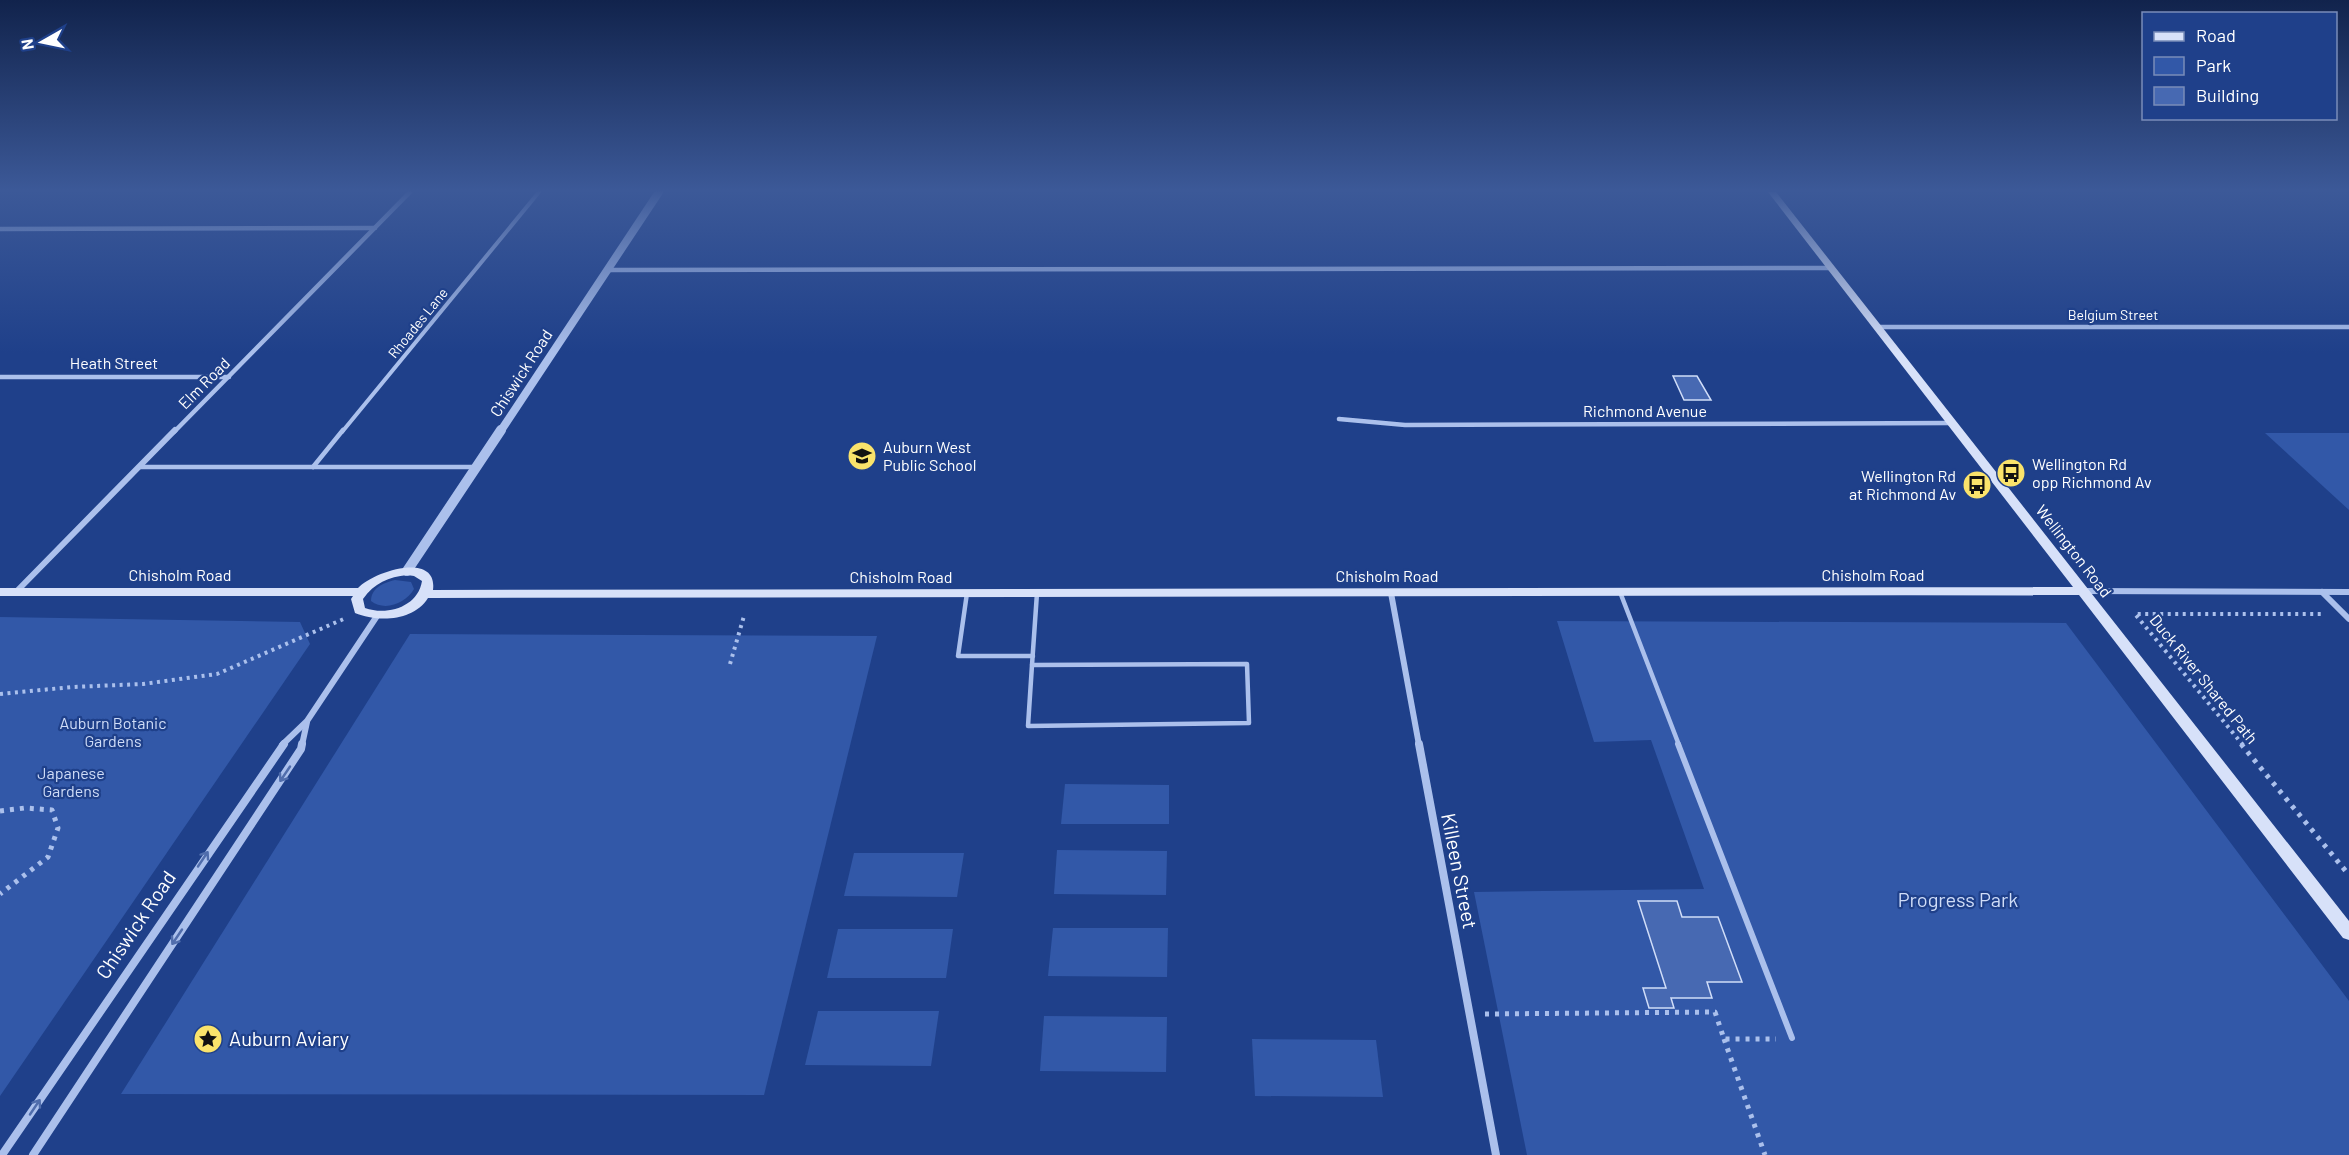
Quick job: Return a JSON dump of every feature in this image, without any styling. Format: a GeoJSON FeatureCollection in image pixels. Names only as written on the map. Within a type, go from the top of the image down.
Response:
{"type":"FeatureCollection","features":[{"type":"Feature","properties":{"kind":"main road","name":"Wellington Road"},"geometry":{"type":"LineString","coordinates":[[1812,246],[2349,933]]}},
{"type":"Feature","properties":{"kind":"main road"},"geometry":{"type":"LineString","coordinates":[[407,571],[424,575],[428,580],[425,594],[411,607],[388,615],[377,616],[359,610],[356,605],[360,592],[367,585],[386,575],[407,571]]}},
{"type":"Feature","properties":{"kind":"main road","name":"Chisholm Road"},"geometry":{"type":"LineString","coordinates":[[425,594],[2083,591]]}},
{"type":"Feature","properties":{"kind":"main road","name":"Chisholm Road"},"geometry":{"type":"LineString","coordinates":[[0,592],[360,592]]}},
{"type":"Feature","properties":{"kind":"street","name":"Elm Road"},"geometry":{"type":"LineString","coordinates":[[16,592],[357,246]]}},
{"type":"Feature","properties":{"kind":"street","name":"Chiswick Road"},"geometry":{"type":"LineString","coordinates":[[407,571],[623,246]]}},
{"type":"Feature","properties":{"kind":"street"},"geometry":{"type":"LineString","coordinates":[[607,270],[1829,268]]}},
{"type":"Feature","properties":{"kind":"street","name":"Belgium Street"},"geometry":{"type":"LineString","coordinates":[[1876,327],[2349,327]]}},
{"type":"Feature","properties":{"kind":"street","name":"Heath Street"},"geometry":{"type":"LineString","coordinates":[[0,376],[229,377]]}},
{"type":"Feature","properties":{"kind":"street","name":"Richmond Avenue"},"geometry":{"type":"LineString","coordinates":[[1339,419],[1405,425],[1951,423]]}},
{"type":"Feature","properties":{"kind":"street","name":"Chisholm Road"},"geometry":{"type":"LineString","coordinates":[[2083,591],[2349,592]]}},
{"type":"Feature","properties":{"kind":"street"},"geometry":{"type":"LineString","coordinates":[[2322,592],[2349,619]]}},
{"type":"Feature","properties":{"kind":"street","name":"Killeen Street"},"geometry":{"type":"LineString","coordinates":[[1391,593],[1496,1155]]}},
{"type":"Feature","properties":{"kind":"street","name":"Chiswick Road"},"geometry":{"type":"LineString","coordinates":[[2,1155],[278,749],[307,721],[377,616]]}},
{"type":"Feature","properties":{"kind":"street","name":"Chiswick Road"},"geometry":{"type":"LineString","coordinates":[[33,1155],[302,749],[307,721]]}},
{"type":"Feature","properties":{"kind":"lane","name":"Rhoades Lane"},"geometry":{"type":"LineString","coordinates":[[313,467],[495,246]]}},
{"type":"Feature","properties":{"kind":"lane"},"geometry":{"type":"LineString","coordinates":[[139,467],[477,467]]}},
{"type":"Feature","properties":{"kind":"lane"},"geometry":{"type":"LineString","coordinates":[[1620,592],[1792,1038]]}},
{"type":"Feature","properties":{"kind":"lane"},"geometry":{"type":"LineString","coordinates":[[967,593],[958,656],[1032,656]]}},
{"type":"Feature","properties":{"kind":"lane"},"geometry":{"type":"LineString","coordinates":[[1032,665],[1247,664],[1250,723],[1028,726],[1032,656],[1037,593]]}},
{"type":"Feature","properties":{"kind":"path"},"geometry":{"type":"LineString","coordinates":[[0,694],[72,687],[143,684],[217,674],[327,627],[359,610]]}},
{"type":"Feature","properties":{"kind":"path","name":"Duck River Shared Path"},"geometry":{"type":"LineString","coordinates":[[2321,614],[2135,614],[2349,875]]}},
{"type":"Feature","properties":{"kind":"path"},"geometry":{"type":"LineString","coordinates":[[730,664],[744,616]]}},
{"type":"Feature","properties":{"kind":"path"},"geometry":{"type":"LineString","coordinates":[[0,811],[25,808],[52,810],[58,828],[48,857],[0,894]]}},
{"type":"Feature","properties":{"kind":"path"},"geometry":{"type":"LineString","coordinates":[[1469,1014],[1714,1012],[1765,1155]]}},
{"type":"Feature","properties":{"kind":"path"},"geometry":{"type":"LineString","coordinates":[[1724,1039],[1792,1038]]}},
{"type":"Feature","properties":{"kind":"green space"},"geometry":{"type":"Polygon","coordinates":[[[2265,433],[2349,433],[2349,510],[2265,433]]]}},
{"type":"Feature","properties":{"kind":"green space"},"geometry":{"type":"Polygon","coordinates":[[[395,580],[411,582],[414,589],[401,602],[389,606],[382,606],[371,601],[375,589],[395,580]]]}},
{"type":"Feature","properties":{"kind":"green space","name":"Auburn Botanic Gardens"},"geometry":{"type":"Polygon","coordinates":[[[0,617],[300,622],[310,644],[0,1096],[0,617]]]}},
{"type":"Feature","properties":{"kind":"green space","name":"Progress Park"},"geometry":{"type":"Polygon","coordinates":[[[1557,621],[2066,623],[2349,1001],[2349,1155],[1527,1155],[1474,892],[1704,889],[1651,740],[1594,742],[1557,621]]]}},
{"type":"Feature","properties":{"kind":"green space"},"geometry":{"type":"Polygon","coordinates":[[[410,634],[877,636],[764,1095],[121,1094],[410,634]]]}},
{"type":"Feature","properties":{"kind":"green space"},"geometry":{"type":"Polygon","coordinates":[[[1065,784],[1169,785],[1169,824],[1061,824],[1065,784]]]}},
{"type":"Feature","properties":{"kind":"green space"},"geometry":{"type":"Polygon","coordinates":[[[1057,850],[1167,851],[1166,895],[1054,894],[1057,850]]]}},
{"type":"Feature","properties":{"kind":"green space"},"geometry":{"type":"Polygon","coordinates":[[[854,853],[964,853],[957,897],[844,896],[854,853]]]}},
{"type":"Feature","properties":{"kind":"green space"},"geometry":{"type":"Polygon","coordinates":[[[1053,928],[1168,928],[1167,977],[1048,976],[1053,928]]]}},
{"type":"Feature","properties":{"kind":"green space"},"geometry":{"type":"Polygon","coordinates":[[[838,929],[953,929],[946,978],[827,978],[838,929]]]}},
{"type":"Feature","properties":{"kind":"green space"},"geometry":{"type":"Polygon","coordinates":[[[818,1011],[939,1011],[931,1066],[805,1065],[818,1011]]]}},
{"type":"Feature","properties":{"kind":"green space"},"geometry":{"type":"Polygon","coordinates":[[[1044,1016],[1167,1017],[1166,1072],[1040,1071],[1044,1016]]]}},
{"type":"Feature","properties":{"kind":"green space"},"geometry":{"type":"Polygon","coordinates":[[[1252,1039],[1376,1040],[1383,1097],[1255,1096],[1252,1039]]]}},
{"type":"Feature","properties":{"kind":"building"},"geometry":{"type":"Polygon","coordinates":[[[1673,376],[1697,376],[1711,400],[1684,400],[1673,376]]]}},
{"type":"Feature","properties":{"kind":"building"},"geometry":{"type":"Polygon","coordinates":[[[1638,901],[1677,901],[1682,917],[1718,917],[1742,982],[1707,982],[1712,998],[1671,998],[1674,1008],[1649,1008],[1643,988],[1666,988],[1638,901]]]}},
{"type":"Feature","properties":{"kind":"place","name":"Auburn West Public School"},"geometry":{"type":"Point","coordinates":[862,456]}},
{"type":"Feature","properties":{"kind":"place","name":"Wellington Rd opp Richmond Av"},"geometry":{"type":"Point","coordinates":[2011,473]}},
{"type":"Feature","properties":{"kind":"place","name":"Wellington Rd at Richmond Av"},"geometry":{"type":"Point","coordinates":[1977,485]}},
{"type":"Feature","properties":{"kind":"place","name":"Auburn Aviary"},"geometry":{"type":"Point","coordinates":[208,1039]}},
{"type":"Feature","properties":{"kind":"park label","name":"Japanese Gardens"},"geometry":{"type":"Point","coordinates":[71,782]}}]}
